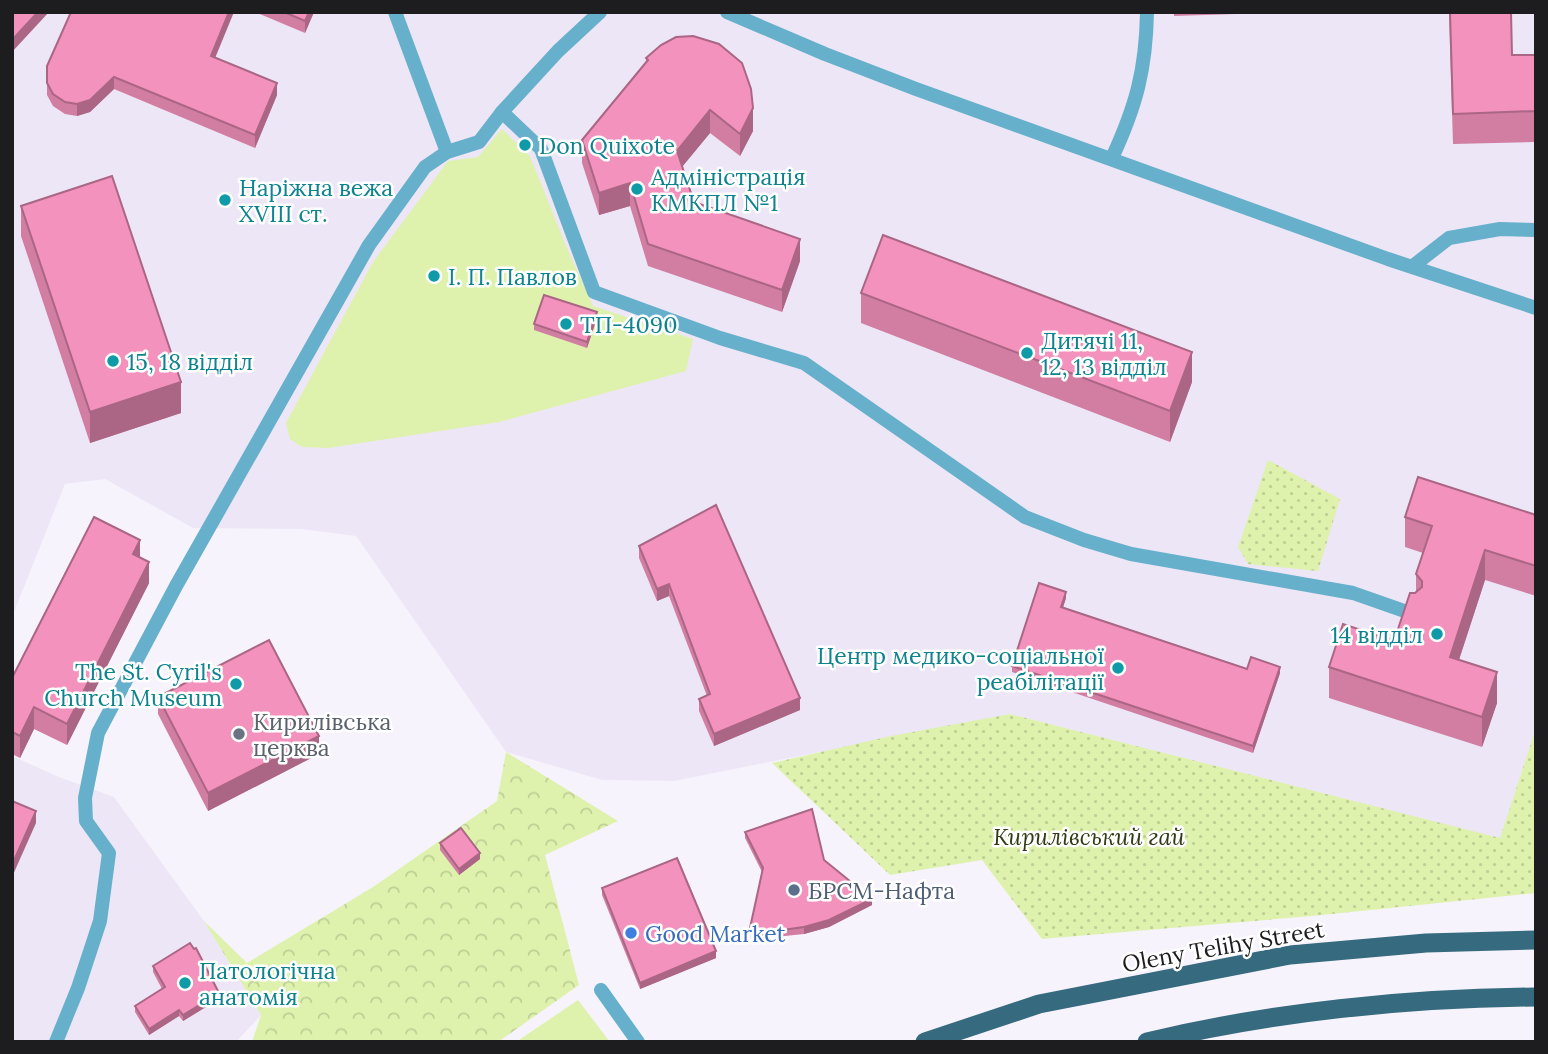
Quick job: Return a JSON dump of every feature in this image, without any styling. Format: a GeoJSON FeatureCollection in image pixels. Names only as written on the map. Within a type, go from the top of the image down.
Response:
{"type":"FeatureCollection","features":[{"type":"Feature","properties":{"kind":"main road","name":"Oleny Telihy Street"},"geometry":{"type":"LineString","coordinates":[[925,1042],[1039,1004],[1290,955],[1426,943],[1536,940]]}},
{"type":"Feature","properties":{"kind":"main road"},"geometry":{"type":"LineString","coordinates":[[1147,1042],[1315,1012],[1462,998],[1536,997]]}},
{"type":"Feature","properties":{"kind":"lane"},"geometry":{"type":"LineString","coordinates":[[395,12],[447,152]]}},
{"type":"Feature","properties":{"kind":"lane"},"geometry":{"type":"LineString","coordinates":[[56,1042],[78,988],[100,921],[109,853],[86,821],[85,798],[98,733],[176,586],[369,245],[425,167],[447,152],[480,142],[502,112],[558,51],[600,12]]}},
{"type":"Feature","properties":{"kind":"lane"},"geometry":{"type":"LineString","coordinates":[[727,12],[825,54],[1536,308]]}},
{"type":"Feature","properties":{"kind":"lane"},"geometry":{"type":"LineString","coordinates":[[1112,158],[1131,116],[1141,83],[1147,39],[1147,12]]}},
{"type":"Feature","properties":{"kind":"lane"},"geometry":{"type":"LineString","coordinates":[[502,112],[541,149],[594,292],[720,338],[804,363],[1025,517],[1084,540],[1131,554],[1353,593],[1413,614]]}},
{"type":"Feature","properties":{"kind":"lane"},"geometry":{"type":"LineString","coordinates":[[1413,266],[1449,238],[1500,229],[1536,230]]}},
{"type":"Feature","properties":{"kind":"lane"},"geometry":{"type":"LineString","coordinates":[[601,990],[638,1042]]}},
{"type":"Feature","properties":{"kind":"shaded area"},"geometry":{"type":"Polygon","coordinates":[[[12,12],[1536,12],[1536,728],[1500,839],[1010,714],[674,781],[602,780],[506,752],[356,536],[301,529],[193,528],[105,479],[65,484],[12,617],[12,12]]]}},
{"type":"Feature","properties":{"kind":"shaded area"},"geometry":{"type":"Polygon","coordinates":[[[12,756],[114,797],[204,921],[261,1015],[236,1042],[12,1042],[12,756]]]}},
{"type":"Feature","properties":{"kind":"green space"},"geometry":{"type":"Polygon","coordinates":[[[502,129],[530,156],[593,306],[693,339],[686,371],[499,422],[328,448],[302,447],[290,439],[286,423],[373,262],[448,161],[478,157],[502,129]]]}},
{"type":"Feature","properties":{"kind":"green space"},"geometry":{"type":"Polygon","coordinates":[[[1268,460],[1340,499],[1318,571],[1248,564],[1238,547],[1268,460]]]}},
{"type":"Feature","properties":{"kind":"green space","name":"Кирилівський гай"},"geometry":{"type":"Polygon","coordinates":[[[1010,714],[1500,838],[1536,728],[1536,893],[1312,916],[1042,939],[982,860],[890,875],[772,763],[891,736],[1010,714]]]}},
{"type":"Feature","properties":{"kind":"green space"},"geometry":{"type":"Polygon","coordinates":[[[506,752],[618,821],[545,855],[579,985],[498,1042],[252,1042],[261,1015],[204,921],[247,963],[373,887],[497,801],[506,752]]]}},
{"type":"Feature","properties":{"kind":"green space"},"geometry":{"type":"Polygon","coordinates":[[[578,1000],[610,1042],[516,1042],[578,1000]]]}},
{"type":"Feature","properties":{"kind":"building"},"geometry":{"type":"Polygon","coordinates":[[[12,12],[38,12],[12,40],[12,12]]]}},
{"type":"Feature","properties":{"kind":"building"},"geometry":{"type":"Polygon","coordinates":[[[71,12],[229,12],[211,56],[277,83],[255,135],[114,77],[90,100],[77,104],[65,102],[53,94],[47,83],[47,66],[71,12]]]}},
{"type":"Feature","properties":{"kind":"building"},"geometry":{"type":"Polygon","coordinates":[[[284,12],[309,12],[305,21],[284,12]]]}},
{"type":"Feature","properties":{"kind":"building"},"geometry":{"type":"Polygon","coordinates":[[[1450,12],[1511,12],[1512,55],[1536,55],[1536,111],[1453,114],[1450,12]]]}},
{"type":"Feature","properties":{"kind":"building","name":"Адміністрація КМКПЛ №1"},"geometry":{"type":"Polygon","coordinates":[[[693,36],[719,44],[742,63],[751,89],[753,108],[740,134],[710,110],[677,151],[694,202],[800,239],[782,290],[648,244],[630,183],[599,193],[582,140],[648,60],[646,58],[676,37],[693,36]]]}},
{"type":"Feature","properties":{"kind":"building","name":"15, 18 відділ"},"geometry":{"type":"Polygon","coordinates":[[[112,176],[181,382],[90,412],[21,206],[112,176]]]}},
{"type":"Feature","properties":{"kind":"building"},"geometry":{"type":"Polygon","coordinates":[[[883,235],[1192,352],[1170,411],[861,293],[883,235]]]}},
{"type":"Feature","properties":{"kind":"building","name":"ТП-4090"},"geometry":{"type":"Polygon","coordinates":[[[544,295],[597,312],[587,342],[534,324],[544,295]]]}},
{"type":"Feature","properties":{"kind":"building","name":"14 відділ"},"geometry":{"type":"Polygon","coordinates":[[[1418,477],[1536,515],[1536,566],[1485,550],[1450,657],[1497,672],[1482,717],[1329,667],[1343,624],[1394,641],[1410,593],[1415,593],[1422,587],[1422,581],[1416,574],[1432,526],[1405,517],[1418,477]]]}},
{"type":"Feature","properties":{"kind":"building"},"geometry":{"type":"Polygon","coordinates":[[[716,505],[800,698],[714,734],[699,699],[710,694],[669,584],[657,589],[639,546],[716,505]]]}},
{"type":"Feature","properties":{"kind":"building"},"geometry":{"type":"Polygon","coordinates":[[[94,517],[140,540],[133,554],[149,562],[67,724],[34,707],[20,736],[12,732],[12,678],[94,517]]]}},
{"type":"Feature","properties":{"kind":"building","name":"Центр медико-соціальної реабілітації"},"geometry":{"type":"Polygon","coordinates":[[[1039,583],[1066,592],[1061,607],[1247,669],[1251,657],[1280,667],[1253,746],[1012,666],[1039,583]]]}},
{"type":"Feature","properties":{"kind":"building","name":"Кирилівська церква"},"geometry":{"type":"Polygon","coordinates":[[[269,640],[319,736],[208,793],[158,697],[269,640]]]}},
{"type":"Feature","properties":{"kind":"building"},"geometry":{"type":"Polygon","coordinates":[[[12,801],[36,811],[12,865],[12,801]]]}},
{"type":"Feature","properties":{"kind":"building"},"geometry":{"type":"Polygon","coordinates":[[[812,809],[824,860],[872,899],[829,920],[804,927],[775,931],[750,928],[763,868],[745,832],[812,809]]]}},
{"type":"Feature","properties":{"kind":"building"},"geometry":{"type":"Polygon","coordinates":[[[461,828],[480,853],[459,869],[440,843],[461,828]]]}},
{"type":"Feature","properties":{"kind":"building"},"geometry":{"type":"Polygon","coordinates":[[[677,858],[716,951],[640,983],[602,888],[677,858]]]}},
{"type":"Feature","properties":{"kind":"building","name":"Патологічна анатомія"},"geometry":{"type":"Polygon","coordinates":[[[190,943],[196,948],[219,993],[183,1015],[179,1010],[149,1029],[135,1006],[165,987],[153,966],[190,943]]]}},
{"type":"Feature","properties":{"kind":"place","name":"Don Quixote"},"geometry":{"type":"Point","coordinates":[525,145]}},
{"type":"Feature","properties":{"kind":"place","name":"Адміністрація КМКПЛ №1"},"geometry":{"type":"Point","coordinates":[637,189]}},
{"type":"Feature","properties":{"kind":"place","name":"Наріжна вежа XVIII ст."},"geometry":{"type":"Point","coordinates":[225,200]}},
{"type":"Feature","properties":{"kind":"place","name":"І. П. Павлов"},"geometry":{"type":"Point","coordinates":[434,276]}},
{"type":"Feature","properties":{"kind":"place","name":"ТП-4090"},"geometry":{"type":"Point","coordinates":[566,324]}},
{"type":"Feature","properties":{"kind":"place","name":"Дитячі 11, 12, 13 відділ"},"geometry":{"type":"Point","coordinates":[1027,353]}},
{"type":"Feature","properties":{"kind":"place","name":"15, 18 відділ"},"geometry":{"type":"Point","coordinates":[113,361]}},
{"type":"Feature","properties":{"kind":"place","name":"14 відділ"},"geometry":{"type":"Point","coordinates":[1437,634]}},
{"type":"Feature","properties":{"kind":"place","name":"Центр медико-соціальної реабілітації"},"geometry":{"type":"Point","coordinates":[1118,668]}},
{"type":"Feature","properties":{"kind":"place","name":"The St. Cyril's Church Museum"},"geometry":{"type":"Point","coordinates":[236,684]}},
{"type":"Feature","properties":{"kind":"place","name":"Кирилівська церква"},"geometry":{"type":"Point","coordinates":[239,734]}},
{"type":"Feature","properties":{"kind":"place","name":"БРСМ-Нафта"},"geometry":{"type":"Point","coordinates":[794,890]}},
{"type":"Feature","properties":{"kind":"place","name":"Good Market"},"geometry":{"type":"Point","coordinates":[631,933]}},
{"type":"Feature","properties":{"kind":"place","name":"Патологічна анатомія"},"geometry":{"type":"Point","coordinates":[185,983]}}]}
